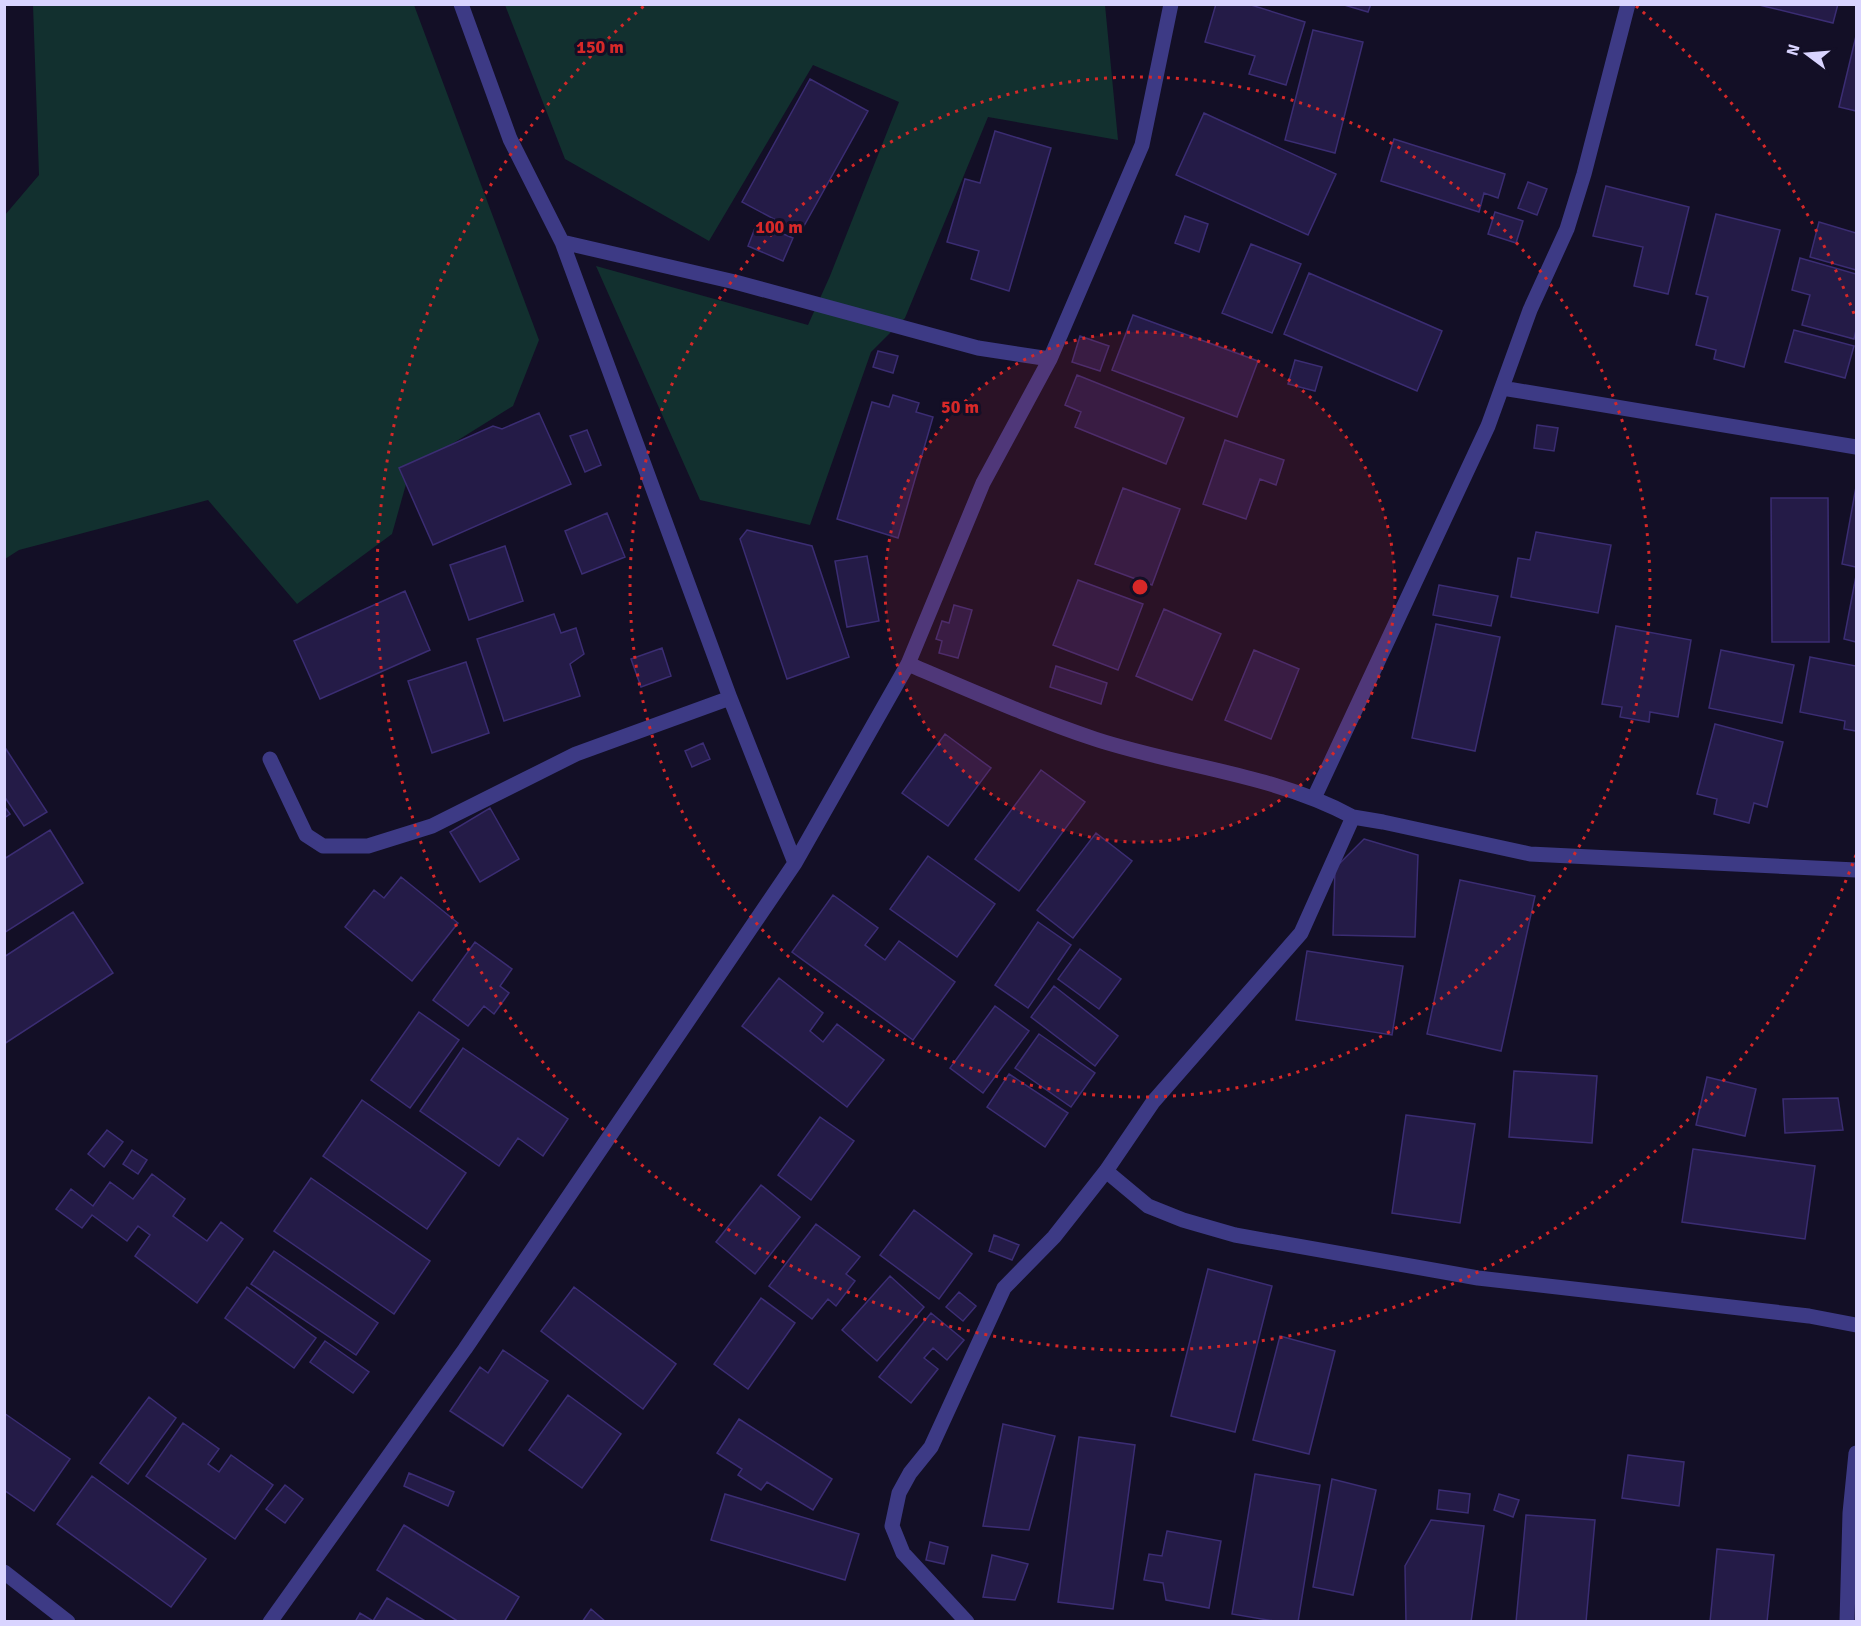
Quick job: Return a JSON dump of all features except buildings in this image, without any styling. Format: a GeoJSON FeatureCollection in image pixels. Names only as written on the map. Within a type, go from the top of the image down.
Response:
{"type":"FeatureCollection","features":[{"type":"Feature","properties":{"kind":"street"},"geometry":{"type":"LineString","coordinates":[[461,4],[510,139],[562,242],[730,698],[795,863]]}},
{"type":"Feature","properties":{"kind":"street"},"geometry":{"type":"LineString","coordinates":[[270,1622],[465,1349],[795,863],[908,664],[982,483],[1050,359],[1142,145],[1171,4]]}},
{"type":"Feature","properties":{"kind":"street"},"geometry":{"type":"LineString","coordinates":[[1314,798],[1488,426],[1530,310],[1567,229],[1584,174],[1628,4]]}},
{"type":"Feature","properties":{"kind":"street"},"geometry":{"type":"LineString","coordinates":[[562,242],[735,282],[978,348],[1050,359]]}},
{"type":"Feature","properties":{"kind":"street"},"geometry":{"type":"LineString","coordinates":[[1502,388],[1857,447]]}},
{"type":"Feature","properties":{"kind":"street"},"geometry":{"type":"LineString","coordinates":[[908,664],[1095,739],[1266,783],[1314,798],[1353,818],[1383,822],[1530,854],[1857,870]]}},
{"type":"Feature","properties":{"kind":"street"},"geometry":{"type":"LineString","coordinates":[[270,759],[306,835],[323,846],[368,846],[432,826],[576,754],[730,698]]}},
{"type":"Feature","properties":{"kind":"street"},"geometry":{"type":"LineString","coordinates":[[967,1622],[903,1553],[892,1526],[898,1493],[910,1473],[931,1447],[1004,1288],[1054,1237],[1106,1171],[1153,1102],[1301,933],[1353,818]]}},
{"type":"Feature","properties":{"kind":"street"},"geometry":{"type":"LineString","coordinates":[[1106,1171],[1148,1206],[1183,1220],[1235,1235],[1478,1278],[1797,1315],[1857,1325]]}},
{"type":"Feature","properties":{"kind":"street"},"geometry":{"type":"LineString","coordinates":[[1847,1622],[1850,1513],[1857,1453]]}},
{"type":"Feature","properties":{"kind":"street"},"geometry":{"type":"LineString","coordinates":[[4,1572],[68,1622]]}},
{"type":"Feature","properties":{"kind":"green space"},"geometry":{"type":"Polygon","coordinates":[[[33,5],[414,5],[539,340],[513,406],[410,470],[392,534],[297,604],[208,500],[19,550],[5,559],[5,215],[39,175],[33,5]]]}},
{"type":"Feature","properties":{"kind":"green space"},"geometry":{"type":"Polygon","coordinates":[[[505,5],[1105,5],[1118,140],[988,117],[905,318],[871,352],[810,525],[700,500],[596,266],[808,325],[830,276],[899,102],[813,65],[709,241],[565,159],[505,5]]]}}]}
